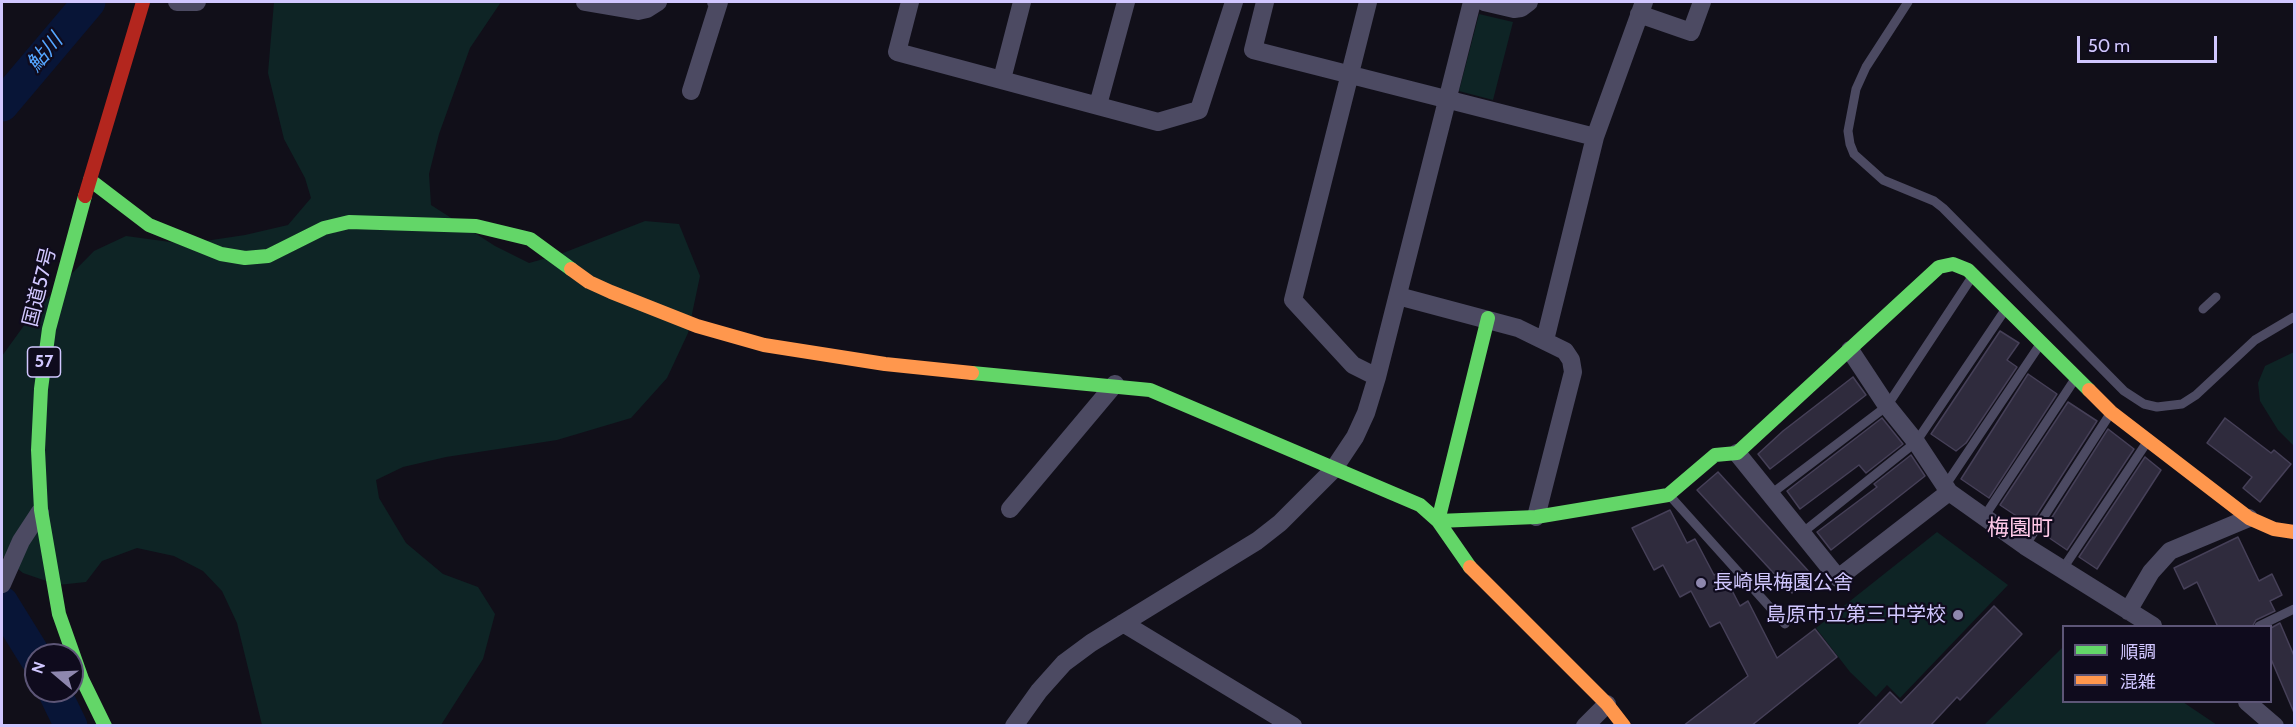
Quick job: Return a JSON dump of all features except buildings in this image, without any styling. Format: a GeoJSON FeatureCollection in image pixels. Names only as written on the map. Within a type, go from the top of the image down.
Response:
{"type":"FeatureCollection","features":[{"type":"Feature","properties":{"kind":"main road","name":"国道57号"},"geometry":{"type":"LineString","coordinates":[[105,726],[82,679],[59,614],[40,510],[38,440],[41,389],[49,329],[61,277],[143,2]]}},
{"type":"Feature","properties":{"kind":"main road"},"geometry":{"type":"LineString","coordinates":[[90,180],[149,225],[221,254],[245,258],[268,256],[324,228],[349,222],[476,226],[530,239],[589,282],[611,292],[697,326],[764,345],[885,364],[1115,384],[1150,390],[1333,470],[1420,505],[1438,521],[1462,559],[1607,704],[1624,726]]}},
{"type":"Feature","properties":{"kind":"main road"},"geometry":{"type":"LineString","coordinates":[[1438,521],[1536,517],[1668,495],[1715,455],[1737,453],[1940,267],[1953,264],[1961,266],[1973,275],[2111,412],[2148,441],[2249,518],[2274,529],[2295,532]]}},
{"type":"Feature","properties":{"kind":"main road"},"geometry":{"type":"LineString","coordinates":[[1438,521],[1488,318]]}},
{"type":"Feature","properties":{"kind":"main road"},"geometry":{"type":"LineString","coordinates":[[1462,559],[1469,537],[1485,519]]}},
{"type":"Feature","properties":{"kind":"street"},"geometry":{"type":"LineString","coordinates":[[177,2],[197,2]]}},
{"type":"Feature","properties":{"kind":"street"},"geometry":{"type":"LineString","coordinates":[[585,2],[638,11],[647,9],[658,2]]}},
{"type":"Feature","properties":{"kind":"street"},"geometry":{"type":"LineString","coordinates":[[691,91],[719,2],[716,2]]}},
{"type":"Feature","properties":{"kind":"street"},"geometry":{"type":"LineString","coordinates":[[910,2],[897,52],[1158,122],[1199,110],[1234,2]]}},
{"type":"Feature","properties":{"kind":"street"},"geometry":{"type":"LineString","coordinates":[[1002,79],[1022,2]]}},
{"type":"Feature","properties":{"kind":"street"},"geometry":{"type":"LineString","coordinates":[[1098,105],[1126,2]]}},
{"type":"Feature","properties":{"kind":"street"},"geometry":{"type":"LineString","coordinates":[[1265,2],[1253,50],[1595,137]]}},
{"type":"Feature","properties":{"kind":"street"},"geometry":{"type":"LineString","coordinates":[[1368,2],[1293,300],[1353,365],[1377,376]]}},
{"type":"Feature","properties":{"kind":"street"},"geometry":{"type":"LineString","coordinates":[[1014,726],[1039,691],[1064,663],[1123,623],[1257,542],[1280,523],[1333,470],[1355,437],[1366,413],[1377,376],[1472,2]]}},
{"type":"Feature","properties":{"kind":"street"},"geometry":{"type":"LineString","coordinates":[[1484,2],[1514,9],[1521,8],[1529,2]]}},
{"type":"Feature","properties":{"kind":"street"},"geometry":{"type":"LineString","coordinates":[[1545,340],[1595,137],[1641,8],[1691,32],[1702,2]]}},
{"type":"Feature","properties":{"kind":"street"},"geometry":{"type":"LineString","coordinates":[[1398,296],[1488,318],[1545,340],[1565,351],[1571,360],[1573,372],[1536,517]]}},
{"type":"Feature","properties":{"kind":"street"},"geometry":{"type":"LineString","coordinates":[[1850,350],[1947,489],[2025,546],[2150,625]]}},
{"type":"Feature","properties":{"kind":"street"},"geometry":{"type":"LineString","coordinates":[[1010,509],[1115,384]]}},
{"type":"Feature","properties":{"kind":"street"},"geometry":{"type":"LineString","coordinates":[[1737,453],[1838,578],[1947,489]]}},
{"type":"Feature","properties":{"kind":"street"},"geometry":{"type":"LineString","coordinates":[[2,584],[21,541],[40,510]]}},
{"type":"Feature","properties":{"kind":"street"},"geometry":{"type":"LineString","coordinates":[[2128,611],[2151,572],[2170,551],[2249,518]]}},
{"type":"Feature","properties":{"kind":"street"},"geometry":{"type":"LineString","coordinates":[[1123,623],[1293,726]]}},
{"type":"Feature","properties":{"kind":"street"},"geometry":{"type":"LineString","coordinates":[[2248,703],[2275,726]]}},
{"type":"Feature","properties":{"kind":"street"},"geometry":{"type":"LineString","coordinates":[[1585,726],[1607,704]]}},
{"type":"Feature","properties":{"kind":"lane"},"geometry":{"type":"LineString","coordinates":[[1908,2],[1866,67],[1856,89],[1848,130],[1854,154],[1883,180],[1934,201],[1943,208],[2124,391],[2144,404],[2157,407],[2182,404],[2196,395],[2255,340],[2295,317]]}},
{"type":"Feature","properties":{"kind":"lane"},"geometry":{"type":"LineString","coordinates":[[1771,494],[1887,406],[1973,275]]}},
{"type":"Feature","properties":{"kind":"lane"},"geometry":{"type":"LineString","coordinates":[[2203,309],[2216,297]]}},
{"type":"Feature","properties":{"kind":"lane"},"geometry":{"type":"LineString","coordinates":[[1802,533],[1916,442],[2006,308]]}},
{"type":"Feature","properties":{"kind":"lane"},"geometry":{"type":"LineString","coordinates":[[1947,489],[2041,343]]}},
{"type":"Feature","properties":{"kind":"lane"},"geometry":{"type":"LineString","coordinates":[[1984,517],[2076,378]]}},
{"type":"Feature","properties":{"kind":"lane"},"geometry":{"type":"LineString","coordinates":[[2025,546],[2111,412]]}},
{"type":"Feature","properties":{"kind":"lane"},"geometry":{"type":"LineString","coordinates":[[2062,570],[2148,441]]}},
{"type":"Feature","properties":{"kind":"lane"},"geometry":{"type":"LineString","coordinates":[[1668,495],[1785,624]]}},
{"type":"Feature","properties":{"kind":"lane"},"geometry":{"type":"LineString","coordinates":[[2263,625],[2295,609]]}},
{"type":"Feature","properties":{"kind":"green space"},"geometry":{"type":"Polygon","coordinates":[[[274,2],[501,2],[470,48],[439,134],[429,174],[431,205],[495,246],[529,263],[558,255],[645,221],[679,224],[700,276],[688,333],[667,378],[631,418],[557,440],[446,457],[403,467],[376,480],[379,498],[406,543],[443,574],[478,587],[495,614],[483,659],[441,725],[262,725],[237,623],[222,591],[203,571],[174,556],[137,548],[102,561],[86,582],[58,585],[23,573],[2,556],[2,356],[33,313],[94,251],[126,236],[185,244],[245,235],[288,225],[311,198],[305,178],[284,139],[268,73],[274,2]]]}},
{"type":"Feature","properties":{"kind":"green space"},"geometry":{"type":"Polygon","coordinates":[[[1479,14],[1513,22],[1493,100],[1459,91],[1479,14]]]}},
{"type":"Feature","properties":{"kind":"green space"},"geometry":{"type":"Polygon","coordinates":[[[2294,352],[2294,446],[2278,430],[2260,401],[2258,383],[2265,366],[2294,352]]]}},
{"type":"Feature","properties":{"kind":"green space"},"geometry":{"type":"Polygon","coordinates":[[[1937,532],[2008,585],[1900,698],[1887,685],[1876,697],[1850,672],[1816,628],[1937,532]]]}},
{"type":"Feature","properties":{"kind":"green space"},"geometry":{"type":"Polygon","coordinates":[[[2062,648],[2062,703],[2184,703],[2217,725],[1984,725],[2062,648]]]}},
{"type":"Feature","properties":{"kind":"waterway","name":"鮎川"},"geometry":{"type":"LineString","coordinates":[[2,105],[89,2]]}},
{"type":"Feature","properties":{"kind":"waterway","name":"鮎川"},"geometry":{"type":"LineString","coordinates":[[2,603],[27,643]]}},
{"type":"Feature","properties":{"kind":"waterway","name":"鮎川"},"geometry":{"type":"LineString","coordinates":[[60,703],[71,726]]}},
{"type":"Feature","properties":{"kind":"traffic: fast"},"geometry":{"type":"LineString","coordinates":[[90,180],[149,225],[221,254],[245,258],[268,256],[324,228],[349,222],[476,226],[530,239],[571,269]]}},
{"type":"Feature","properties":{"kind":"traffic: fast"},"geometry":{"type":"LineString","coordinates":[[85,196],[49,329],[41,389],[38,450],[41,510],[59,614],[82,679],[105,726]]}},
{"type":"Feature","properties":{"kind":"traffic: fast"},"geometry":{"type":"LineString","coordinates":[[1438,521],[1536,517],[1668,495],[1715,455],[1737,453],[1939,267],[1953,264],[1968,270],[2089,390]]}},
{"type":"Feature","properties":{"kind":"traffic: fast"},"geometry":{"type":"LineString","coordinates":[[1438,521],[1488,318]]}},
{"type":"Feature","properties":{"kind":"traffic: fast"},"geometry":{"type":"LineString","coordinates":[[972,373],[1150,390],[1420,505],[1438,521],[1470,567]]}},
{"type":"Feature","properties":{"kind":"traffic: slow"},"geometry":{"type":"LineString","coordinates":[[571,269],[589,282],[611,292],[697,326],[764,345],[885,364],[972,373]]}},
{"type":"Feature","properties":{"kind":"traffic: slow"},"geometry":{"type":"LineString","coordinates":[[2089,390],[2111,412],[2249,518],[2274,529],[2294,532]]}},
{"type":"Feature","properties":{"kind":"traffic: slow"},"geometry":{"type":"LineString","coordinates":[[1470,567],[1607,704],[1624,726]]}},
{"type":"Feature","properties":{"kind":"traffic: jam"},"geometry":{"type":"LineString","coordinates":[[85,196],[143,2]]}},
{"type":"Feature","properties":{"kind":"place","name":"長崎県梅園公舎"},"geometry":{"type":"Point","coordinates":[1701,583]}},
{"type":"Feature","properties":{"kind":"place","name":"島原市立第三中学校"},"geometry":{"type":"Point","coordinates":[1958,615]}},
{"type":"Feature","properties":{"kind":"district","name":"梅園町"},"geometry":{"type":"Point","coordinates":[2020,529]}}]}
